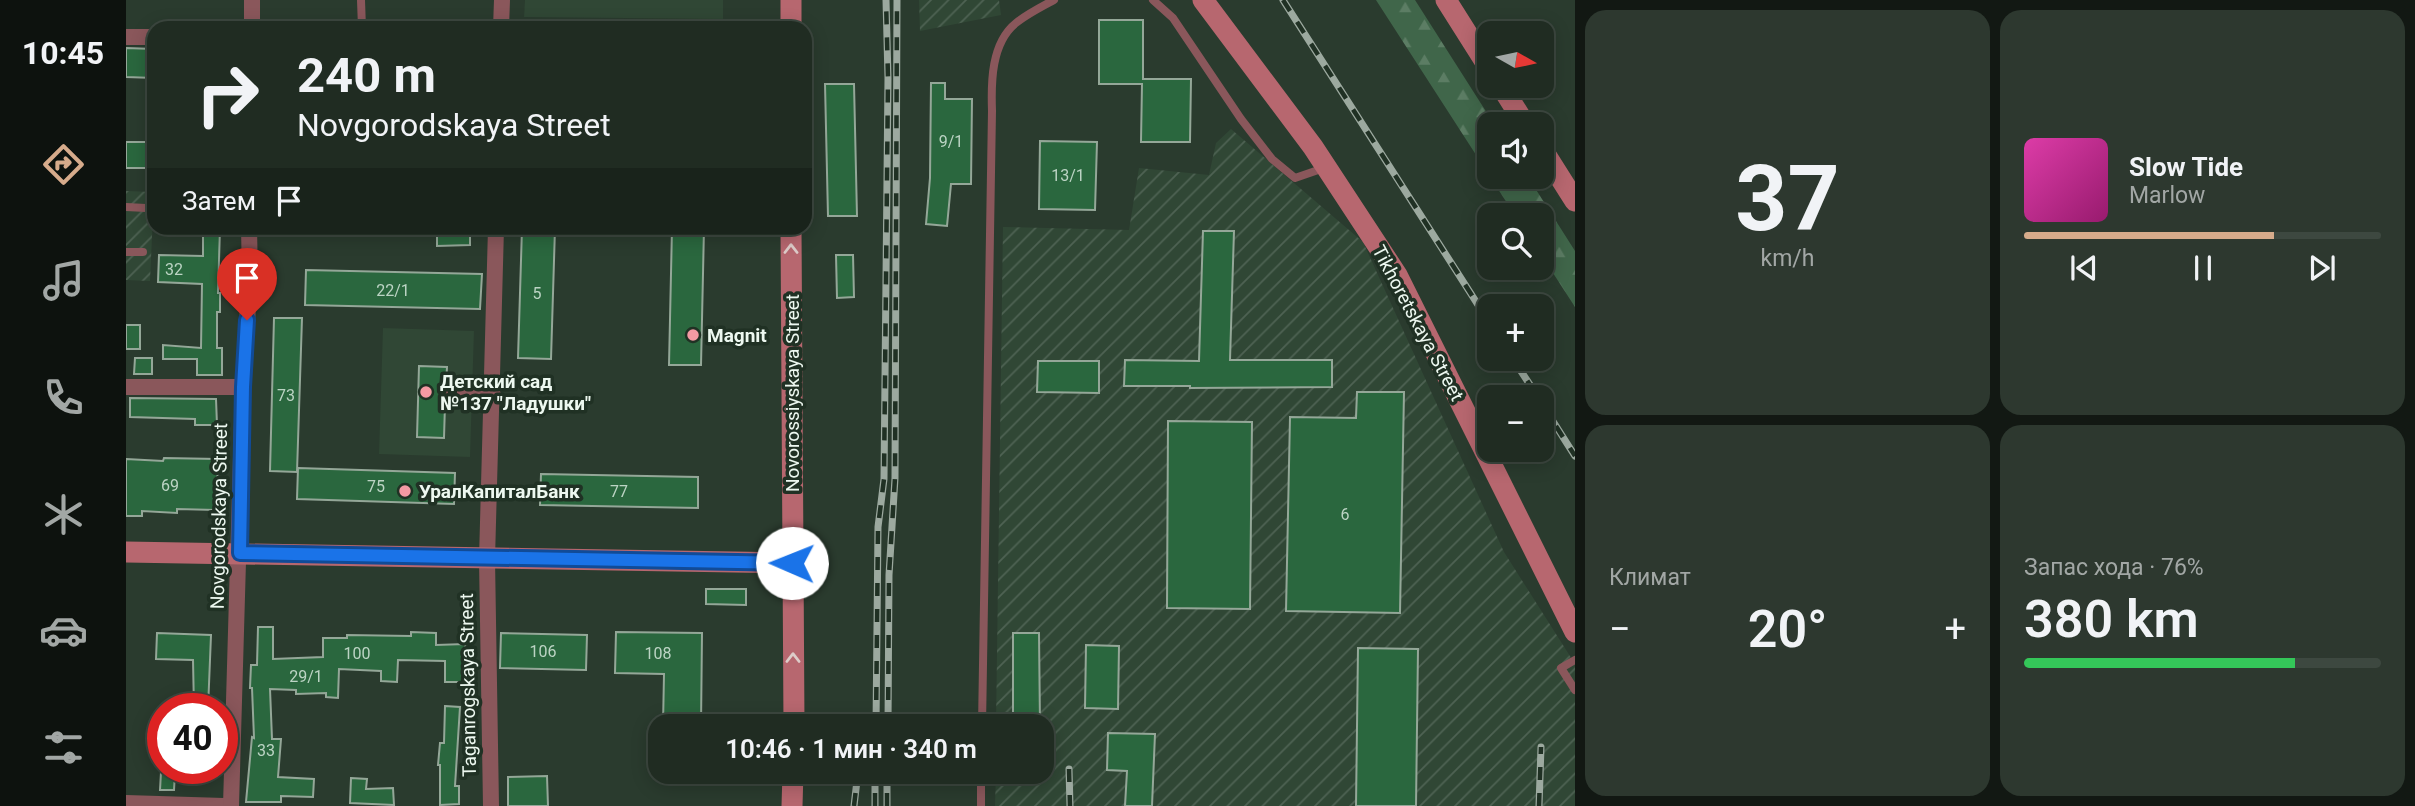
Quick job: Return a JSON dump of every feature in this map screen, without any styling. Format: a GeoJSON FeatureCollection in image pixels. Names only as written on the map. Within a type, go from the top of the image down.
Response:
{"type":"FeatureCollection","features":[{"type":"Feature","properties":{"kind":"street"},"geometry":{"type":"LineString","coordinates":[[252,0],[252,21]]}},
{"type":"Feature","properties":{"kind":"street"},"geometry":{"type":"LineString","coordinates":[[501,21],[502,0]]}},
{"type":"Feature","properties":{"kind":"street"},"geometry":{"type":"LineString","coordinates":[[791,0],[791,21]]}},
{"type":"Feature","properties":{"kind":"street","name":"Tikhoretskaya Street"},"geometry":{"type":"LineString","coordinates":[[1203,0],[1326,167],[1397,275],[1575,632]]}},
{"type":"Feature","properties":{"kind":"street"},"geometry":{"type":"LineString","coordinates":[[1446,0],[1477,49]]}},
{"type":"Feature","properties":{"kind":"street"},"geometry":{"type":"LineString","coordinates":[[126,37],[147,37]]}},
{"type":"Feature","properties":{"kind":"street"},"geometry":{"type":"LineString","coordinates":[[1554,168],[1575,201]]}},
{"type":"Feature","properties":{"kind":"street","name":"Novgorodskaya Street"},"geometry":{"type":"LineString","coordinates":[[231,806],[243,387],[250,275],[248,235]]}},
{"type":"Feature","properties":{"kind":"street","name":"Taganrogskaya Street"},"geometry":{"type":"LineString","coordinates":[[491,806],[487,559],[496,235]]}},
{"type":"Feature","properties":{"kind":"street","name":"Novorossiyskaya Street"},"geometry":{"type":"LineString","coordinates":[[791,235],[793,714]]}},
{"type":"Feature","properties":{"kind":"street"},"geometry":{"type":"LineString","coordinates":[[126,387],[243,387]]}},
{"type":"Feature","properties":{"kind":"street"},"geometry":{"type":"LineString","coordinates":[[451,395],[493,395]]}},
{"type":"Feature","properties":{"kind":"street"},"geometry":{"type":"LineString","coordinates":[[126,552],[792,563]]}},
{"type":"Feature","properties":{"kind":"street"},"geometry":{"type":"LineString","coordinates":[[792,806],[793,784]]}},
{"type":"Feature","properties":{"kind":"street"},"geometry":{"type":"LineString","coordinates":[[126,803],[223,806]]}},
{"type":"Feature","properties":{"kind":"lane"},"geometry":{"type":"LineString","coordinates":[[360,0],[362,21]]}},
{"type":"Feature","properties":{"kind":"lane"},"geometry":{"type":"LineString","coordinates":[[982,714],[991,79],[1000,47],[1014,24],[1054,0]]}},
{"type":"Feature","properties":{"kind":"lane"},"geometry":{"type":"LineString","coordinates":[[1153,0],[1173,18],[1241,119],[1272,159],[1295,178],[1326,167]]}},
{"type":"Feature","properties":{"kind":"lane"},"geometry":{"type":"LineString","coordinates":[[126,207],[146,208]]}},
{"type":"Feature","properties":{"kind":"lane"},"geometry":{"type":"LineString","coordinates":[[126,252],[143,252]]}},
{"type":"Feature","properties":{"kind":"lane"},"geometry":{"type":"LineString","coordinates":[[1575,660],[1562,668],[1575,690]]}},
{"type":"Feature","properties":{"kind":"lane"},"geometry":{"type":"LineString","coordinates":[[981,784],[981,806]]}},
{"type":"Feature","properties":{"kind":"shaded area"},"geometry":{"type":"Polygon","coordinates":[[[525,0],[723,0],[723,19],[524,17],[525,0]]]}},
{"type":"Feature","properties":{"kind":"shaded area"},"geometry":{"type":"Polygon","coordinates":[[[919,0],[999,0],[1001,15],[920,31],[919,0]]]}},
{"type":"Feature","properties":{"kind":"shaded area"},"geometry":{"type":"Polygon","coordinates":[[[1231,129],[1363,242],[1504,552],[1575,664],[1575,806],[995,806],[996,784],[1054,784],[1054,714],[996,714],[1003,227],[1129,230],[1139,168],[1209,175],[1216,143],[1231,129]]]}},
{"type":"Feature","properties":{"kind":"shaded area"},"geometry":{"type":"Polygon","coordinates":[[[126,191],[147,192],[147,235],[152,235],[150,281],[126,280],[126,191]]]}},
{"type":"Feature","properties":{"kind":"shaded area","name":"Детский сад №137 \"Ладушки\""},"geometry":{"type":"Polygon","coordinates":[[[383,328],[474,331],[470,457],[379,454],[383,328]]]}},
{"type":"Feature","properties":{"kind":"green space"},"geometry":{"type":"Polygon","coordinates":[[[1376,0],[1415,0],[1486,112],[1477,112],[1477,156],[1376,0]]]}},
{"type":"Feature","properties":{"kind":"green space"},"geometry":{"type":"Polygon","coordinates":[[[1498,189],[1536,189],[1545,203],[1507,203],[1498,189]]]}},
{"type":"Feature","properties":{"kind":"green space"},"geometry":{"type":"Polygon","coordinates":[[[1554,218],[1575,251],[1575,307],[1554,275],[1554,218]]]}},
{"type":"Feature","properties":{"kind":"building"},"geometry":{"type":"Polygon","coordinates":[[[1099,20],[1143,20],[1143,79],[1191,79],[1190,142],[1141,142],[1142,84],[1099,84],[1099,20]]]}},
{"type":"Feature","properties":{"kind":"building"},"geometry":{"type":"Polygon","coordinates":[[[126,48],[147,49],[147,78],[126,77],[126,48]]]}},
{"type":"Feature","properties":{"kind":"building"},"geometry":{"type":"Polygon","coordinates":[[[931,83],[945,83],[945,99],[972,99],[971,184],[951,184],[947,226],[926,224],[930,178],[931,83]]]}},
{"type":"Feature","properties":{"kind":"building"},"geometry":{"type":"Polygon","coordinates":[[[825,84],[854,84],[857,216],[828,216],[825,84]]]}},
{"type":"Feature","properties":{"kind":"building"},"geometry":{"type":"Polygon","coordinates":[[[1040,141],[1097,142],[1095,210],[1039,209],[1040,141]]]}},
{"type":"Feature","properties":{"kind":"building"},"geometry":{"type":"Polygon","coordinates":[[[126,142],[147,142],[147,168],[126,168],[126,142]]]}},
{"type":"Feature","properties":{"kind":"building"},"geometry":{"type":"Polygon","coordinates":[[[1203,231],[1234,231],[1230,360],[1332,360],[1332,387],[1124,386],[1125,360],[1199,361],[1203,231]]]}},
{"type":"Feature","properties":{"kind":"building"},"geometry":{"type":"Polygon","coordinates":[[[203,235],[220,235],[220,312],[217,312],[217,348],[222,348],[222,375],[197,375],[197,359],[163,359],[163,345],[201,348],[202,284],[158,282],[159,255],[203,256],[203,235]]]}},
{"type":"Feature","properties":{"kind":"building"},"geometry":{"type":"Polygon","coordinates":[[[437,235],[470,235],[470,245],[437,246],[437,235]]]}},
{"type":"Feature","properties":{"kind":"building"},"geometry":{"type":"Polygon","coordinates":[[[522,235],[555,235],[551,359],[518,358],[522,235]]]}},
{"type":"Feature","properties":{"kind":"building"},"geometry":{"type":"Polygon","coordinates":[[[672,235],[704,235],[701,365],[669,365],[672,235]]]}},
{"type":"Feature","properties":{"kind":"building"},"geometry":{"type":"Polygon","coordinates":[[[836,255],[853,255],[854,297],[837,298],[836,255]]]}},
{"type":"Feature","properties":{"kind":"building"},"geometry":{"type":"Polygon","coordinates":[[[306,270],[482,274],[480,309],[305,305],[306,270]]]}},
{"type":"Feature","properties":{"kind":"building"},"geometry":{"type":"Polygon","coordinates":[[[274,318],[302,318],[297,472],[270,471],[274,318]]]}},
{"type":"Feature","properties":{"kind":"building"},"geometry":{"type":"Polygon","coordinates":[[[126,325],[140,325],[140,349],[126,349],[126,325]]]}},
{"type":"Feature","properties":{"kind":"building"},"geometry":{"type":"Polygon","coordinates":[[[135,358],[152,358],[152,374],[134,374],[135,358]]]}},
{"type":"Feature","properties":{"kind":"building"},"geometry":{"type":"Polygon","coordinates":[[[1038,361],[1099,361],[1099,393],[1037,392],[1038,361]]]}},
{"type":"Feature","properties":{"kind":"building"},"geometry":{"type":"Polygon","coordinates":[[[419,366],[447,367],[446,386],[441,394],[445,404],[444,438],[417,437],[419,366]]]}},
{"type":"Feature","properties":{"kind":"building"},"geometry":{"type":"Polygon","coordinates":[[[1357,392],[1404,392],[1400,613],[1286,611],[1290,417],[1356,418],[1357,392]]]}},
{"type":"Feature","properties":{"kind":"building"},"geometry":{"type":"Polygon","coordinates":[[[130,398],[216,399],[217,425],[195,425],[195,419],[130,417],[130,398]]]}},
{"type":"Feature","properties":{"kind":"building"},"geometry":{"type":"Polygon","coordinates":[[[1168,421],[1252,422],[1250,609],[1167,608],[1168,421]]]}},
{"type":"Feature","properties":{"kind":"building"},"geometry":{"type":"Polygon","coordinates":[[[164,458],[218,459],[216,510],[177,509],[177,513],[142,511],[142,516],[126,516],[126,459],[163,461],[164,458]]]}},
{"type":"Feature","properties":{"kind":"building"},"geometry":{"type":"Polygon","coordinates":[[[298,468],[455,473],[454,504],[297,499],[298,468]]]}},
{"type":"Feature","properties":{"kind":"building"},"geometry":{"type":"Polygon","coordinates":[[[541,474],[698,477],[698,508],[540,505],[541,474]]]}},
{"type":"Feature","properties":{"kind":"building"},"geometry":{"type":"Polygon","coordinates":[[[706,589],[746,589],[746,605],[706,604],[706,589]]]}},
{"type":"Feature","properties":{"kind":"building"},"geometry":{"type":"Polygon","coordinates":[[[258,627],[273,627],[273,659],[323,657],[323,638],[347,638],[347,635],[411,636],[411,632],[436,633],[436,645],[465,644],[467,682],[445,682],[445,661],[398,660],[397,682],[381,681],[381,671],[339,669],[338,698],[326,697],[326,693],[296,694],[296,690],[270,689],[272,739],[281,739],[278,777],[314,779],[313,797],[281,796],[281,802],[246,802],[252,737],[254,738],[251,665],[257,665],[258,627]]]}},
{"type":"Feature","properties":{"kind":"building"},"geometry":{"type":"Polygon","coordinates":[[[616,632],[702,633],[701,714],[663,714],[664,674],[615,673],[616,632]]]}},
{"type":"Feature","properties":{"kind":"building"},"geometry":{"type":"Polygon","coordinates":[[[157,633],[211,635],[209,693],[194,693],[193,660],[156,659],[157,633]]]}},
{"type":"Feature","properties":{"kind":"building"},"geometry":{"type":"Polygon","coordinates":[[[501,633],[587,635],[586,670],[500,668],[501,633]]]}},
{"type":"Feature","properties":{"kind":"building"},"geometry":{"type":"Polygon","coordinates":[[[1013,633],[1039,633],[1040,714],[1013,714],[1013,633]]]}},
{"type":"Feature","properties":{"kind":"building"},"geometry":{"type":"Polygon","coordinates":[[[1086,645],[1119,646],[1118,709],[1085,708],[1086,645]]]}},
{"type":"Feature","properties":{"kind":"building"},"geometry":{"type":"Polygon","coordinates":[[[1358,648],[1418,649],[1416,806],[1356,806],[1358,648]]]}},
{"type":"Feature","properties":{"kind":"building"},"geometry":{"type":"Polygon","coordinates":[[[445,706],[460,707],[455,786],[459,786],[459,804],[440,805],[438,765],[440,743],[444,743],[445,706]]]}},
{"type":"Feature","properties":{"kind":"building"},"geometry":{"type":"Polygon","coordinates":[[[1108,733],[1155,734],[1152,806],[1125,806],[1127,771],[1107,770],[1108,733]]]}},
{"type":"Feature","properties":{"kind":"building"},"geometry":{"type":"Polygon","coordinates":[[[547,776],[548,806],[508,806],[508,777],[547,776]]]}},
{"type":"Feature","properties":{"kind":"building"},"geometry":{"type":"Polygon","coordinates":[[[351,778],[367,779],[366,789],[393,788],[394,805],[350,803],[351,778]]]}},
{"type":"Feature","properties":{"kind":"building"},"geometry":{"type":"Polygon","coordinates":[[[160,784],[174,784],[174,790],[160,790],[160,784]]]}},
{"type":"Feature","properties":{"kind":"railway"},"geometry":{"type":"LineString","coordinates":[[876,714],[878,527],[884,479],[888,78],[886,0]]}},
{"type":"Feature","properties":{"kind":"railway"},"geometry":{"type":"LineString","coordinates":[[888,714],[889,575],[895,478],[897,0]]}},
{"type":"Feature","properties":{"kind":"railway"},"geometry":{"type":"LineString","coordinates":[[1283,0],[1477,303]]}},
{"type":"Feature","properties":{"kind":"railway"},"geometry":{"type":"LineString","coordinates":[[1521,371],[1530,385]]}},
{"type":"Feature","properties":{"kind":"railway"},"geometry":{"type":"LineString","coordinates":[[1554,423],[1575,456]]}},
{"type":"Feature","properties":{"kind":"railway"},"geometry":{"type":"LineString","coordinates":[[1539,806],[1541,747]]}},
{"type":"Feature","properties":{"kind":"railway"},"geometry":{"type":"LineString","coordinates":[[1069,769],[1070,806]]}},
{"type":"Feature","properties":{"kind":"railway"},"geometry":{"type":"LineString","coordinates":[[854,806],[857,784]]}},
{"type":"Feature","properties":{"kind":"railway"},"geometry":{"type":"LineString","coordinates":[[875,784],[875,806]]}},
{"type":"Feature","properties":{"kind":"railway"},"geometry":{"type":"LineString","coordinates":[[887,784],[887,806]]}},
{"type":"Feature","properties":{"kind":"place","name":"Magnit"},"geometry":{"type":"Point","coordinates":[693,335]}},
{"type":"Feature","properties":{"kind":"place","name":"Детский сад №137 \"Ладушки\""},"geometry":{"type":"Point","coordinates":[426,392]}},
{"type":"Feature","properties":{"kind":"place","name":"УралКапиталБанк"},"geometry":{"type":"Point","coordinates":[405,491]}},
{"type":"Feature","properties":{"kind":"route"},"geometry":{"type":"LineString","coordinates":[[247,320],[240,553],[792,563]]}}]}
